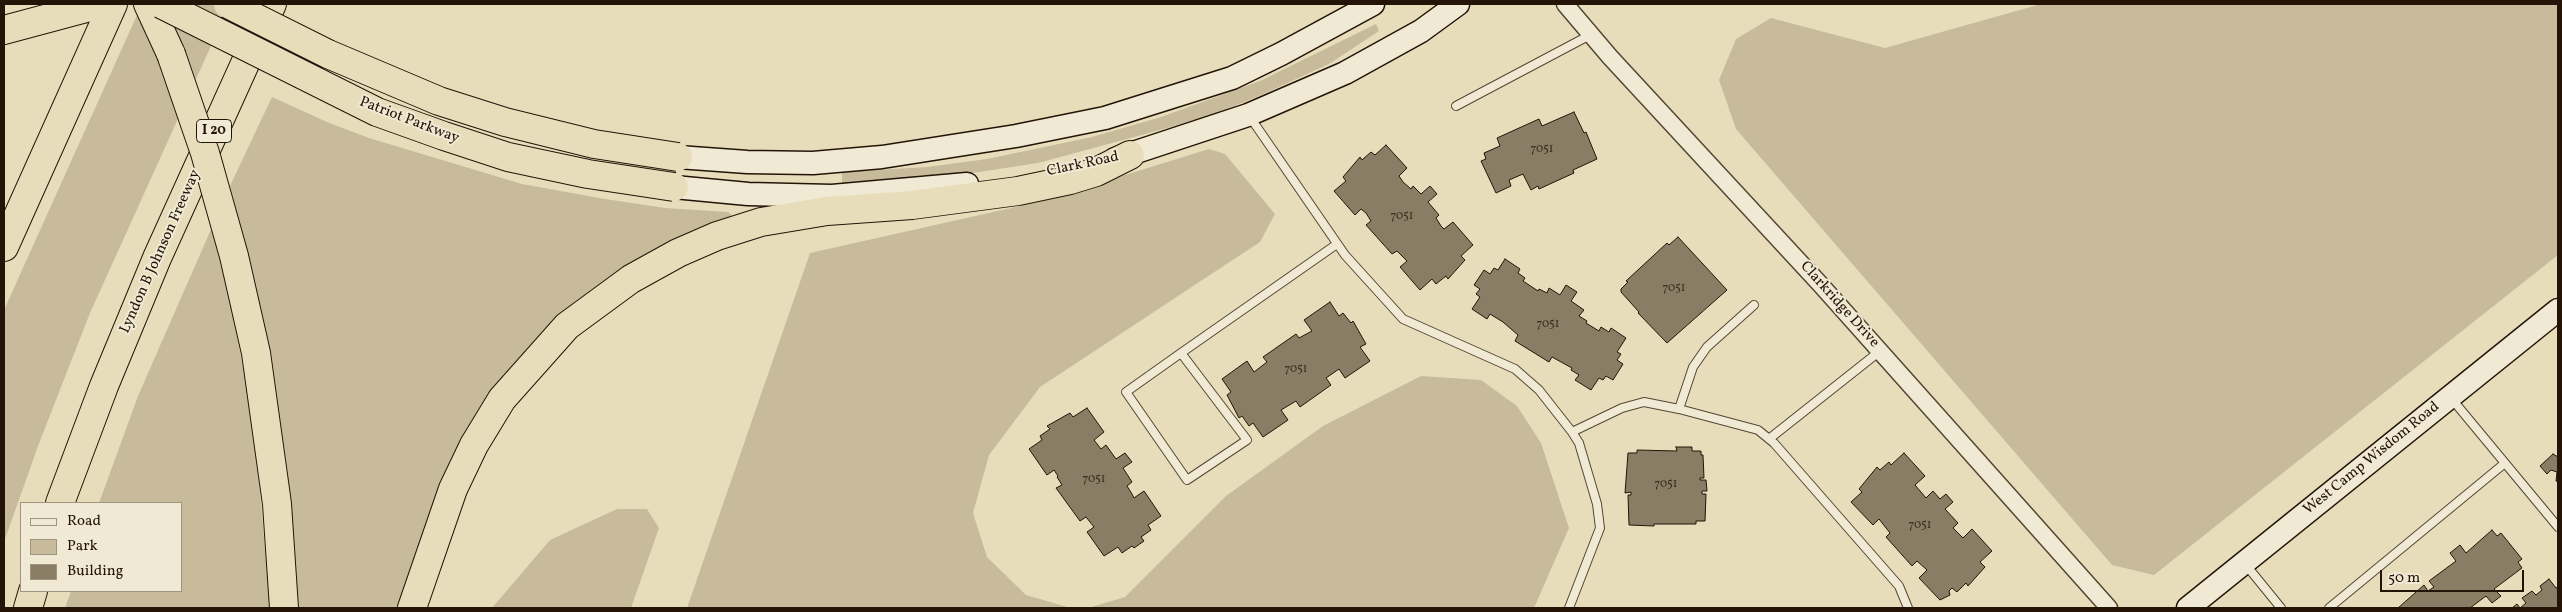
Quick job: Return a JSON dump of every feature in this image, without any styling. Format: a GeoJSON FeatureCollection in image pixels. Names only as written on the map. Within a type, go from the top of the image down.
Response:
{"type":"FeatureCollection","features":[{"type":"Feature","properties":{"kind":"highway"},"geometry":{"type":"LineString","coordinates":[[4,30],[101,4]]}},
{"type":"Feature","properties":{"kind":"highway"},"geometry":{"type":"LineString","coordinates":[[4,247],[113,4]]}},
{"type":"Feature","properties":{"kind":"highway"},"geometry":{"type":"LineString","coordinates":[[148,4],[171,54],[205,153],[234,256],[256,353],[277,504],[284,608]]}},
{"type":"Feature","properties":{"kind":"highway","name":"Patriot Parkway"},"geometry":{"type":"LineString","coordinates":[[161,4],[377,112],[444,136],[508,157],[588,174],[674,187]]}},
{"type":"Feature","properties":{"kind":"highway","name":"Patriot Parkway"},"geometry":{"type":"LineString","coordinates":[[228,4],[328,54],[440,102],[505,122],[594,144],[678,157]]}},
{"type":"Feature","properties":{"kind":"highway","name":"Lyndon B Johnson Freeway"},"geometry":{"type":"LineString","coordinates":[[60,502],[104,386],[157,258],[272,4]]}},
{"type":"Feature","properties":{"kind":"highway"},"geometry":{"type":"LineString","coordinates":[[412,608],[443,513],[462,469],[488,422],[518,379],[567,326],[609,293],[678,253],[717,236],[761,222],[827,211],[931,203],[1042,186],[1096,172],[1130,156]]}},
{"type":"Feature","properties":{"kind":"highway"},"geometry":{"type":"LineString","coordinates":[[28,608],[33,592]]}},
{"type":"Feature","properties":{"kind":"main road"},"geometry":{"type":"LineString","coordinates":[[678,157],[747,162],[813,163],[882,157],[1016,136],[1106,118],[1232,78],[1281,54],[1372,4]]}},
{"type":"Feature","properties":{"kind":"main road","name":"Clark Road"},"geometry":{"type":"LineString","coordinates":[[674,187],[748,194],[832,196],[880,193],[1036,175],[1130,156],[1248,115],[1345,74],[1421,31],[1458,4]]}},
{"type":"Feature","properties":{"kind":"main road","name":"West Camp Wisdom Road"},"geometry":{"type":"LineString","coordinates":[[2188,608],[2558,310]]}},
{"type":"Feature","properties":{"kind":"street","name":"Clarkridge Drive"},"geometry":{"type":"LineString","coordinates":[[1565,4],[1623,72],[1880,351],[2109,608]]}},
{"type":"Feature","properties":{"kind":"lane"},"geometry":{"type":"LineString","coordinates":[[1456,106],[1592,34]]}},
{"type":"Feature","properties":{"kind":"lane"},"geometry":{"type":"LineString","coordinates":[[1248,115],[1337,244],[1404,319],[1514,369],[1540,390],[1572,432],[1578,443],[1594,495],[1600,528],[1570,608]]}},
{"type":"Feature","properties":{"kind":"lane"},"geometry":{"type":"LineString","coordinates":[[1181,354],[1247,440],[1187,480],[1126,392],[1337,244]]}},
{"type":"Feature","properties":{"kind":"lane"},"geometry":{"type":"LineString","coordinates":[[1679,409],[1693,367],[1707,347],[1754,305]]}},
{"type":"Feature","properties":{"kind":"lane"},"geometry":{"type":"LineString","coordinates":[[1769,439],[1880,351]]}},
{"type":"Feature","properties":{"kind":"lane"},"geometry":{"type":"LineString","coordinates":[[2450,396],[2558,527]]}},
{"type":"Feature","properties":{"kind":"lane"},"geometry":{"type":"LineString","coordinates":[[1572,432],[1622,408],[1644,402],[1679,409],[1758,430],[1769,439],[1899,586],[1908,608]]}},
{"type":"Feature","properties":{"kind":"lane"},"geometry":{"type":"LineString","coordinates":[[2329,608],[2505,463]]}},
{"type":"Feature","properties":{"kind":"lane"},"geometry":{"type":"LineString","coordinates":[[2243,563],[2281,608]]}},
{"type":"Feature","properties":{"kind":"green space"},"geometry":{"type":"Polygon","coordinates":[[[142,4],[230,4],[90,313],[38,446],[4,542],[4,310],[142,4]]]}},
{"type":"Feature","properties":{"kind":"green space"},"geometry":{"type":"Polygon","coordinates":[[[2041,4],[2558,4],[2558,255],[2154,575],[2112,565],[1736,129],[1719,80],[1736,39],[1771,18],[1885,48],[2041,4]]]}},
{"type":"Feature","properties":{"kind":"green space"},"geometry":{"type":"Polygon","coordinates":[[[1376,24],[1379,31],[1329,64],[1214,114],[1038,163],[933,179],[927,178],[926,175],[913,176],[913,179],[842,185],[842,172],[927,167],[987,159],[1092,137],[1161,117],[1260,81],[1376,24]]]}},
{"type":"Feature","properties":{"kind":"green space"},"geometry":{"type":"Polygon","coordinates":[[[272,97],[327,122],[369,138],[522,184],[665,208],[728,212],[732,215],[556,321],[402,608],[298,608],[291,505],[265,327],[230,186],[272,97]]]}},
{"type":"Feature","properties":{"kind":"green space"},"geometry":{"type":"Polygon","coordinates":[[[1209,149],[1225,154],[1275,214],[1260,242],[1040,387],[989,455],[973,513],[987,557],[1026,595],[1071,608],[687,608],[810,253],[1038,202],[1209,149]]]}},
{"type":"Feature","properties":{"kind":"green space"},"geometry":{"type":"Polygon","coordinates":[[[212,227],[225,278],[244,371],[257,457],[270,608],[65,608],[71,592],[182,592],[182,502],[99,502],[138,396],[212,227]]]}},
{"type":"Feature","properties":{"kind":"green space"},"geometry":{"type":"Polygon","coordinates":[[[1421,376],[1481,380],[1517,406],[1541,443],[1569,528],[1534,608],[1088,608],[1125,597],[1226,496],[1323,426],[1421,376]]]}},
{"type":"Feature","properties":{"kind":"green space"},"geometry":{"type":"Polygon","coordinates":[[[617,509],[647,509],[659,528],[631,608],[492,608],[550,540],[617,509]]]}},
{"type":"Feature","properties":{"kind":"building"},"geometry":{"type":"Polygon","coordinates":[[[1574,112],[1584,133],[1586,132],[1597,159],[1573,170],[1574,173],[1539,189],[1538,186],[1531,190],[1523,174],[1509,180],[1511,186],[1496,193],[1481,161],[1486,159],[1484,153],[1500,146],[1497,138],[1539,119],[1542,126],[1574,112]]]}},
{"type":"Feature","properties":{"kind":"building"},"geometry":{"type":"Polygon","coordinates":[[[1386,145],[1407,168],[1399,176],[1403,182],[1411,189],[1413,186],[1421,194],[1430,186],[1437,194],[1428,202],[1439,215],[1436,218],[1441,226],[1444,229],[1453,222],[1473,245],[1461,256],[1465,260],[1448,279],[1446,276],[1436,284],[1432,279],[1420,290],[1400,267],[1407,261],[1397,251],[1392,254],[1366,225],[1371,221],[1366,213],[1361,209],[1355,215],[1334,191],[1346,181],[1343,177],[1360,157],[1362,160],[1371,152],[1375,155],[1386,145]]]}},
{"type":"Feature","properties":{"kind":"building"},"geometry":{"type":"Polygon","coordinates":[[[1678,237],[1727,290],[1667,343],[1638,313],[1621,292],[1621,289],[1628,282],[1626,281],[1667,243],[1669,245],[1678,237]]]}},
{"type":"Feature","properties":{"kind":"building"},"geometry":{"type":"Polygon","coordinates":[[[1505,259],[1520,269],[1518,273],[1525,278],[1523,281],[1538,291],[1539,289],[1547,293],[1549,288],[1560,295],[1566,285],[1577,292],[1571,301],[1584,310],[1579,316],[1587,321],[1586,323],[1599,331],[1601,327],[1609,332],[1611,328],[1626,338],[1617,352],[1621,354],[1617,360],[1623,364],[1613,380],[1606,376],[1603,380],[1599,378],[1591,390],[1575,380],[1579,375],[1571,370],[1572,368],[1552,357],[1549,362],[1515,341],[1518,335],[1503,322],[1490,314],[1487,319],[1472,309],[1480,297],[1476,294],[1480,289],[1474,285],[1484,270],[1490,274],[1494,268],[1498,270],[1505,259]]]}},
{"type":"Feature","properties":{"kind":"building"},"geometry":{"type":"Polygon","coordinates":[[[1330,302],[1339,316],[1343,313],[1351,323],[1353,321],[1366,344],[1360,347],[1370,361],[1345,378],[1339,369],[1326,378],[1331,385],[1300,407],[1296,401],[1281,410],[1288,420],[1263,437],[1253,423],[1249,426],[1242,416],[1239,418],[1227,395],[1231,392],[1222,379],[1247,361],[1254,372],[1267,362],[1263,357],[1296,334],[1299,338],[1312,331],[1304,320],[1330,302]]]}},
{"type":"Feature","properties":{"kind":"building"},"geometry":{"type":"Polygon","coordinates":[[[1087,408],[1104,432],[1094,440],[1101,449],[1106,445],[1116,459],[1125,453],[1132,462],[1123,468],[1132,482],[1127,486],[1134,498],[1144,491],[1161,516],[1148,525],[1151,530],[1141,537],[1144,541],[1122,553],[1118,547],[1104,556],[1087,532],[1094,527],[1086,517],[1080,521],[1056,488],[1062,485],[1054,470],[1047,475],[1029,449],[1042,440],[1040,436],[1050,429],[1047,426],[1070,413],[1073,417],[1087,408]]]}},
{"type":"Feature","properties":{"kind":"building"},"geometry":{"type":"Polygon","coordinates":[[[1676,447],[1692,447],[1692,451],[1701,451],[1701,455],[1703,455],[1704,478],[1700,478],[1700,480],[1706,480],[1707,491],[1702,491],[1702,494],[1706,494],[1705,521],[1696,521],[1696,524],[1629,525],[1628,495],[1631,495],[1631,492],[1625,493],[1628,453],[1637,453],[1637,450],[1677,451],[1676,447]]]}},
{"type":"Feature","properties":{"kind":"building"},"geometry":{"type":"Polygon","coordinates":[[[1904,453],[1925,476],[1915,485],[1926,498],[1933,491],[1940,499],[1946,494],[1953,502],[1945,509],[1958,523],[1953,528],[1963,538],[1972,529],[1992,551],[1980,562],[1985,567],[1968,586],[1966,583],[1957,592],[1952,588],[1949,591],[1950,595],[1940,600],[1919,578],[1927,570],[1917,561],[1912,566],[1886,537],[1890,533],[1879,519],[1873,525],[1851,502],[1862,492],[1859,489],[1877,467],[1880,470],[1889,462],[1891,465],[1904,453]]]}},
{"type":"Feature","properties":{"kind":"building"},"geometry":{"type":"Polygon","coordinates":[[[2553,454],[2558,457],[2558,482],[2556,481],[2557,472],[2551,470],[2547,474],[2540,466],[2553,454]]]}},
{"type":"Feature","properties":{"kind":"building"},"geometry":{"type":"Polygon","coordinates":[[[2492,530],[2497,536],[2501,533],[2522,559],[2518,562],[2522,568],[2494,589],[2501,596],[2492,603],[2486,596],[2470,608],[2398,608],[2424,585],[2428,591],[2434,587],[2429,581],[2456,561],[2450,553],[2460,545],[2466,553],[2492,530]]]}},
{"type":"Feature","properties":{"kind":"building"},"geometry":{"type":"Polygon","coordinates":[[[2549,579],[2556,588],[2558,587],[2558,608],[2520,608],[2526,603],[2522,598],[2532,591],[2536,595],[2542,590],[2540,586],[2549,579]]]}},
{"type":"Feature","properties":{"kind":"building"},"geometry":{"type":"Polygon","coordinates":[[[2517,604],[2520,608],[2512,608],[2517,604]]]}}]}
